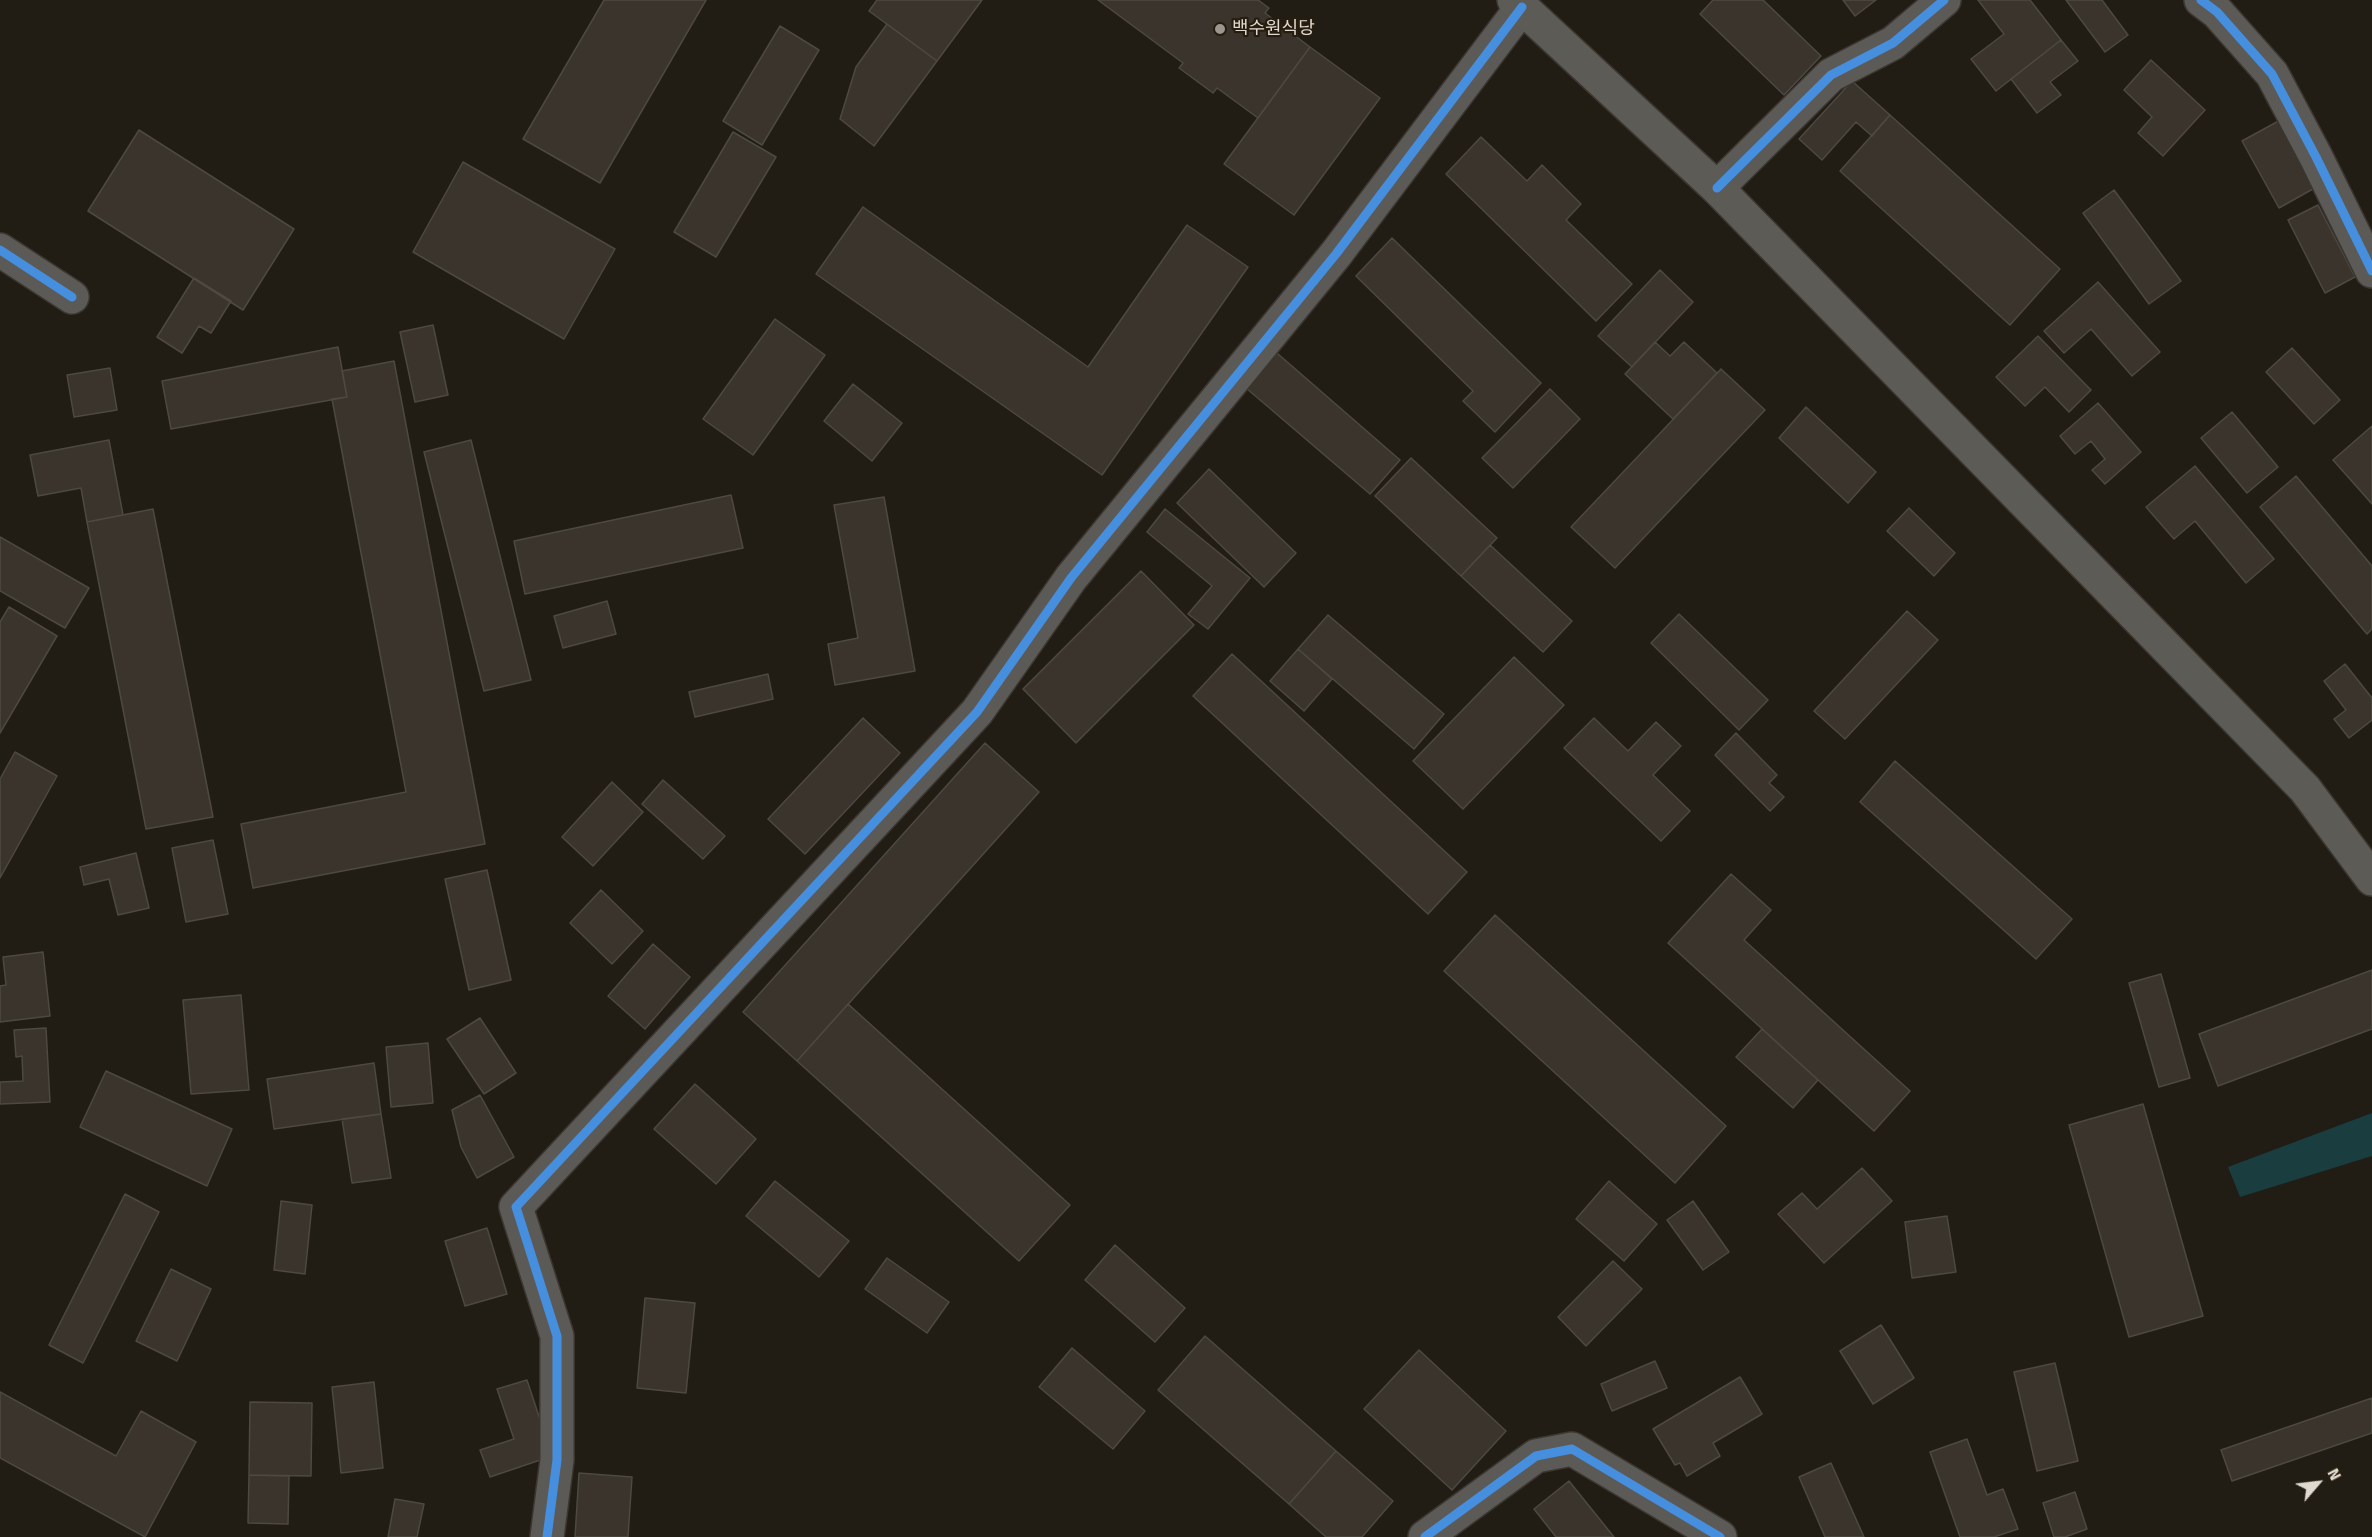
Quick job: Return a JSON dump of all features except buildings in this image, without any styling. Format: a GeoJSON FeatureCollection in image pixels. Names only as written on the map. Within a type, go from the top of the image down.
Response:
{"type":"FeatureCollection","features":[{"type":"Feature","properties":{"kind":"main road"},"geometry":{"type":"LineString","coordinates":[[1518,4],[1717,188],[2305,789],[2372,879]]}},
{"type":"Feature","properties":{"kind":"street"},"geometry":{"type":"LineString","coordinates":[[1717,188],[1831,75],[1893,43],[1944,0]]}},
{"type":"Feature","properties":{"kind":"street"},"geometry":{"type":"LineString","coordinates":[[548,1537],[557,1460],[557,1336],[516,1207],[977,712],[1071,578],[1336,254],[1518,4]]}},
{"type":"Feature","properties":{"kind":"street"},"geometry":{"type":"LineString","coordinates":[[2214,4],[2272,74],[2372,271]]}},
{"type":"Feature","properties":{"kind":"street"},"geometry":{"type":"LineString","coordinates":[[0,250],[72,297]]}},
{"type":"Feature","properties":{"kind":"street"},"geometry":{"type":"LineString","coordinates":[[1425,1537],[1536,1456],[1572,1449],[1720,1537]]}},
{"type":"Feature","properties":{"kind":"water"},"geometry":{"type":"Polygon","coordinates":[[[2372,1113],[2372,1156],[2240,1197],[2228,1167],[2372,1113]]]}},
{"type":"Feature","properties":{"kind":"cycle path"},"geometry":{"type":"LineString","coordinates":[[1717,188],[1831,75],[1893,43],[1944,0]]}},
{"type":"Feature","properties":{"kind":"cycle path"},"geometry":{"type":"LineString","coordinates":[[2201,0],[2217,12],[2272,74],[2372,271]]}},
{"type":"Feature","properties":{"kind":"cycle path"},"geometry":{"type":"LineString","coordinates":[[547,1537],[557,1460],[557,1336],[516,1207],[977,712],[1071,578],[1336,254],[1522,7]]}},
{"type":"Feature","properties":{"kind":"cycle path"},"geometry":{"type":"LineString","coordinates":[[0,250],[72,297]]}},
{"type":"Feature","properties":{"kind":"cycle path"},"geometry":{"type":"LineString","coordinates":[[1425,1537],[1536,1456],[1572,1449],[1720,1537]]}},
{"type":"Feature","properties":{"kind":"place","name":"백수원식당"},"geometry":{"type":"Point","coordinates":[1220,29]}}]}
